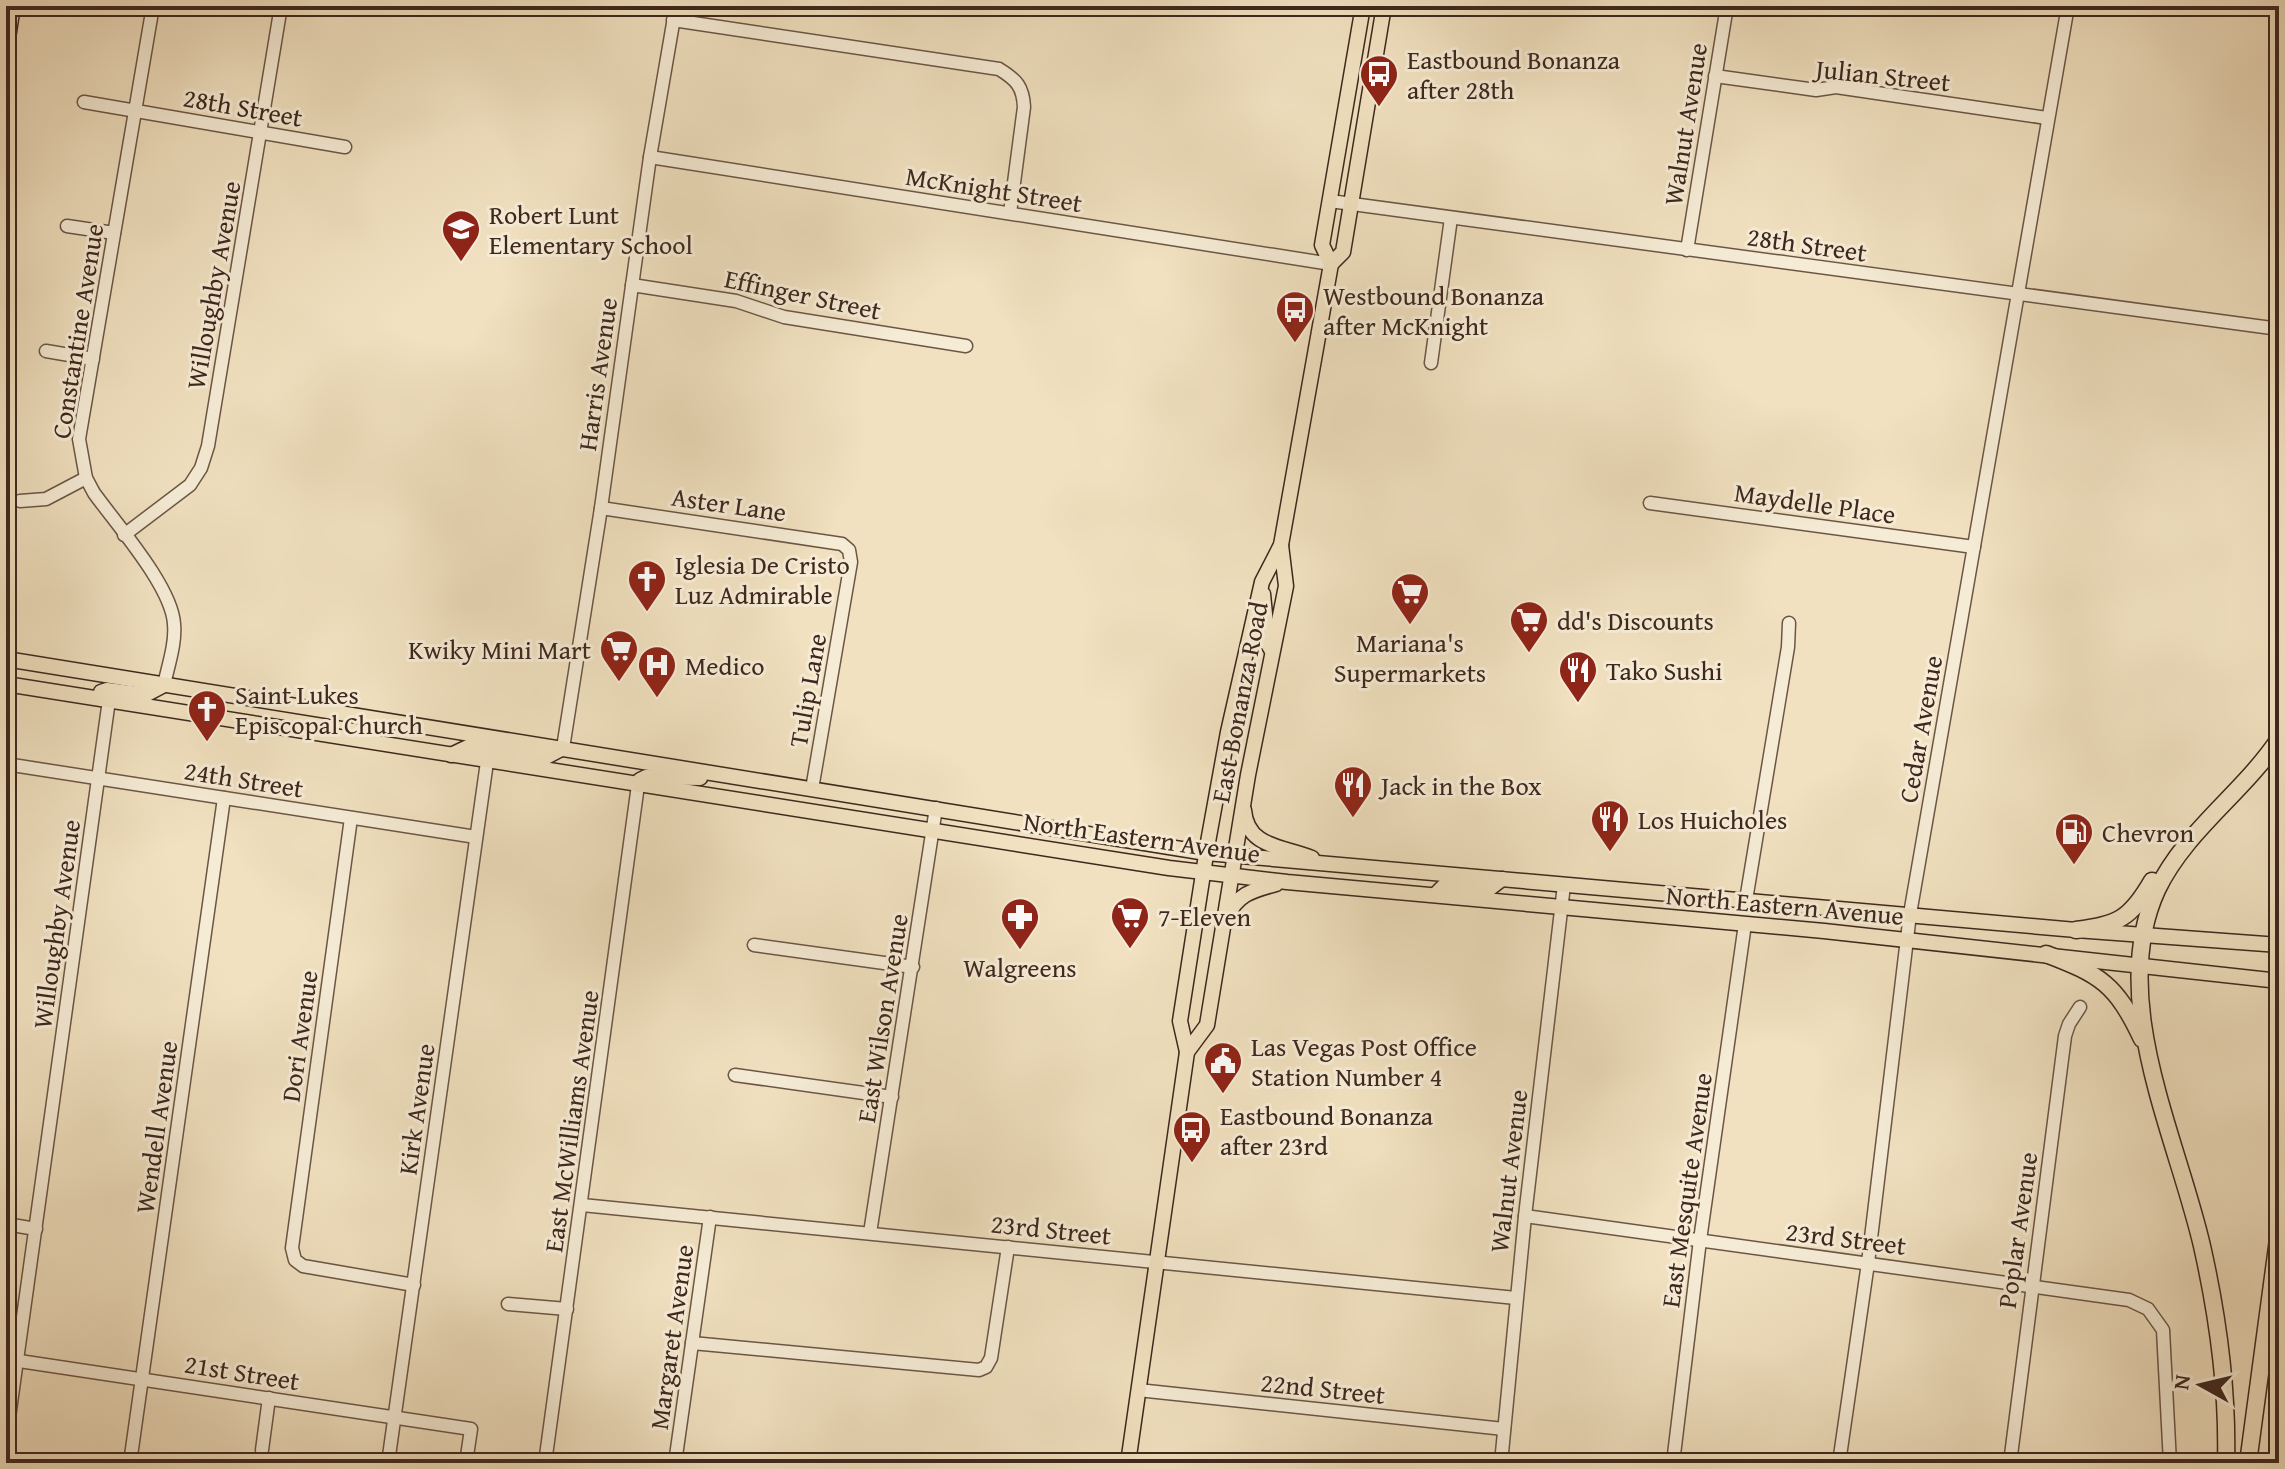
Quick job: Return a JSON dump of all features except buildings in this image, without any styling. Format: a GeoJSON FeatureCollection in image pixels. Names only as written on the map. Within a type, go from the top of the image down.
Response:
{"type":"FeatureCollection","features":[{"type":"Feature","properties":{"kind":"highway"},"geometry":{"type":"LineString","coordinates":[[2226,1463],[2223,1370],[2215,1305],[2151,1057],[2139,967],[2146,920],[2159,887],[2185,847],[2252,775],[2279,739]]}},
{"type":"Feature","properties":{"kind":"highway"},"geometry":{"type":"LineString","coordinates":[[2076,930],[2103,926],[2128,916],[2170,854],[2185,847]]}},
{"type":"Feature","properties":{"kind":"highway"},"geometry":{"type":"LineString","coordinates":[[2046,954],[2091,973],[2109,985],[2129,1011],[2151,1057]]}},
{"type":"Feature","properties":{"kind":"highway"},"geometry":{"type":"LineString","coordinates":[[2248,1463],[2279,1232]]}},
{"type":"Feature","properties":{"kind":"main road"},"geometry":{"type":"LineString","coordinates":[[6,51],[13,6]]}},
{"type":"Feature","properties":{"kind":"main road","name":"East Bonanza Road"},"geometry":{"type":"LineString","coordinates":[[1331,264],[1322,245],[1363,6]]}},
{"type":"Feature","properties":{"kind":"main road","name":"East Bonanza Road"},"geometry":{"type":"LineString","coordinates":[[1187,1052],[1207,1025],[1244,797],[1286,586],[1281,545],[1331,264],[1343,252],[1384,6]]}},
{"type":"Feature","properties":{"kind":"main road","name":"East Bonanza Road"},"geometry":{"type":"LineString","coordinates":[[1128,1463],[1187,1052],[1180,1021],[1206,853],[1228,732],[1262,582],[1281,545]]}},
{"type":"Feature","properties":{"kind":"main road"},"geometry":{"type":"LineString","coordinates":[[1262,582],[1266,624],[1263,636],[1272,651]]}},
{"type":"Feature","properties":{"kind":"main road","name":"North Eastern Avenue"},"geometry":{"type":"LineString","coordinates":[[6,659],[1206,853],[2279,945]]}},
{"type":"Feature","properties":{"kind":"main road","name":"North Eastern Avenue"},"geometry":{"type":"LineString","coordinates":[[6,684],[487,762],[1203,872],[2046,954],[2279,981]]}},
{"type":"Feature","properties":{"kind":"main road"},"geometry":{"type":"LineString","coordinates":[[85,696],[107,690],[145,695],[164,685]]}},
{"type":"Feature","properties":{"kind":"main road"},"geometry":{"type":"LineString","coordinates":[[450,756],[472,745],[546,757],[563,748]]}},
{"type":"Feature","properties":{"kind":"main road"},"geometry":{"type":"LineString","coordinates":[[638,785],[646,777],[744,778]]}},
{"type":"Feature","properties":{"kind":"main road"},"geometry":{"type":"LineString","coordinates":[[1244,797],[1245,821],[1257,839],[1328,864]]}},
{"type":"Feature","properties":{"kind":"main road"},"geometry":{"type":"LineString","coordinates":[[1435,895],[1444,886],[1489,889],[1502,879]]}},
{"type":"Feature","properties":{"kind":"main road"},"geometry":{"type":"LineString","coordinates":[[1220,937],[1230,911],[1240,897],[1287,882]]}},
{"type":"Feature","properties":{"kind":"street","name":"Constantine Avenue"},"geometry":{"type":"LineString","coordinates":[[153,6],[79,439],[86,478],[162,588],[171,608],[175,626],[164,685]]}},
{"type":"Feature","properties":{"kind":"street","name":"Willoughby Avenue"},"geometry":{"type":"LineString","coordinates":[[124,535],[190,485],[201,468],[208,446],[281,6]]}},
{"type":"Feature","properties":{"kind":"street","name":"Harris Avenue"},"geometry":{"type":"LineString","coordinates":[[563,748],[601,508],[650,157],[676,6]]}},
{"type":"Feature","properties":{"kind":"street","name":"Walnut Avenue"},"geometry":{"type":"LineString","coordinates":[[1687,250],[1727,6]]}},
{"type":"Feature","properties":{"kind":"street","name":"Cedar Avenue"},"geometry":{"type":"LineString","coordinates":[[1839,1463],[1868,1263],[1910,914],[2068,6]]}},
{"type":"Feature","properties":{"kind":"street"},"geometry":{"type":"LineString","coordinates":[[673,20],[999,69],[1017,80],[1023,93],[1024,107],[1010,213]]}},
{"type":"Feature","properties":{"kind":"street","name":"Julian Street"},"geometry":{"type":"LineString","coordinates":[[1715,76],[1816,90],[1836,87],[2047,118]]}},
{"type":"Feature","properties":{"kind":"street","name":"28th Street"},"geometry":{"type":"LineString","coordinates":[[84,102],[345,147]]}},
{"type":"Feature","properties":{"kind":"street","name":"McKnight Street"},"geometry":{"type":"LineString","coordinates":[[650,157],[1331,264]]}},
{"type":"Feature","properties":{"kind":"street","name":"28th Street"},"geometry":{"type":"LineString","coordinates":[[1330,201],[2279,329]]}},
{"type":"Feature","properties":{"kind":"street"},"geometry":{"type":"LineString","coordinates":[[1431,363],[1451,218]]}},
{"type":"Feature","properties":{"kind":"street"},"geometry":{"type":"LineString","coordinates":[[67,226],[114,233]]}},
{"type":"Feature","properties":{"kind":"street","name":"Effinger Street"},"geometry":{"type":"LineString","coordinates":[[632,285],[736,301],[784,317],[966,346]]}},
{"type":"Feature","properties":{"kind":"street"},"geometry":{"type":"LineString","coordinates":[[46,351],[93,359]]}},
{"type":"Feature","properties":{"kind":"street"},"geometry":{"type":"LineString","coordinates":[[20,501],[46,499],[86,478]]}},
{"type":"Feature","properties":{"kind":"street","name":"Maydelle Place"},"geometry":{"type":"LineString","coordinates":[[1650,503],[1974,547]]}},
{"type":"Feature","properties":{"kind":"street","name":"Aster Lane"},"geometry":{"type":"LineString","coordinates":[[601,508],[842,544],[849,550]]}},
{"type":"Feature","properties":{"kind":"street","name":"Tulip Lane"},"geometry":{"type":"LineString","coordinates":[[812,789],[851,562],[849,550]]}},
{"type":"Feature","properties":{"kind":"street"},"geometry":{"type":"LineString","coordinates":[[1746,900],[1788,647],[1789,623]]}},
{"type":"Feature","properties":{"kind":"street","name":"Willoughby Avenue"},"geometry":{"type":"LineString","coordinates":[[6,1439],[12,1359],[36,1229],[109,700]]}},
{"type":"Feature","properties":{"kind":"street","name":"Kirk Avenue"},"geometry":{"type":"LineString","coordinates":[[388,1463],[487,762]]}},
{"type":"Feature","properties":{"kind":"street","name":"24th Street"},"geometry":{"type":"LineString","coordinates":[[6,764],[476,837]]}},
{"type":"Feature","properties":{"kind":"street","name":"East McWilliams Avenue"},"geometry":{"type":"LineString","coordinates":[[545,1463],[638,785]]}},
{"type":"Feature","properties":{"kind":"street","name":"Wendell Avenue"},"geometry":{"type":"LineString","coordinates":[[130,1463],[224,798]]}},
{"type":"Feature","properties":{"kind":"street","name":"East Wilson Avenue"},"geometry":{"type":"LineString","coordinates":[[870,1233],[936,808]]}},
{"type":"Feature","properties":{"kind":"street","name":"Dori Avenue"},"geometry":{"type":"LineString","coordinates":[[351,818],[292,1248],[295,1260],[303,1266],[414,1285]]}},
{"type":"Feature","properties":{"kind":"street","name":"Walnut Avenue"},"geometry":{"type":"LineString","coordinates":[[1501,1463],[1516,1298],[1564,885]]}},
{"type":"Feature","properties":{"kind":"street","name":"East Mesquite Avenue"},"geometry":{"type":"LineString","coordinates":[[1673,1463],[1700,1240],[1745,924]]}},
{"type":"Feature","properties":{"kind":"street"},"geometry":{"type":"LineString","coordinates":[[754,945],[913,967]]}},
{"type":"Feature","properties":{"kind":"street","name":"Poplar Avenue"},"geometry":{"type":"LineString","coordinates":[[2010,1463],[2065,1036],[2080,1007]]}},
{"type":"Feature","properties":{"kind":"street"},"geometry":{"type":"LineString","coordinates":[[735,1075],[892,1097]]}},
{"type":"Feature","properties":{"kind":"street","name":"23rd Street"},"geometry":{"type":"LineString","coordinates":[[582,1205],[1516,1298]]}},
{"type":"Feature","properties":{"kind":"street","name":"23rd Street"},"geometry":{"type":"LineString","coordinates":[[1525,1216],[2129,1300],[2148,1309],[2163,1330],[2170,1463]]}},
{"type":"Feature","properties":{"kind":"street","name":"Margaret Avenue"},"geometry":{"type":"LineString","coordinates":[[675,1463],[710,1217]]}},
{"type":"Feature","properties":{"kind":"street"},"geometry":{"type":"LineString","coordinates":[[6,1224],[36,1229]]}},
{"type":"Feature","properties":{"kind":"street"},"geometry":{"type":"LineString","coordinates":[[692,1343],[979,1370],[986,1367],[991,1358],[1008,1247]]}},
{"type":"Feature","properties":{"kind":"street"},"geometry":{"type":"LineString","coordinates":[[508,1304],[567,1309]]}},
{"type":"Feature","properties":{"kind":"street","name":"21st Street"},"geometry":{"type":"LineString","coordinates":[[12,1359],[471,1429],[466,1463]]}},
{"type":"Feature","properties":{"kind":"street","name":"22nd Street"},"geometry":{"type":"LineString","coordinates":[[1138,1390],[1504,1429]]}},
{"type":"Feature","properties":{"kind":"street"},"geometry":{"type":"LineString","coordinates":[[262,1450],[269,1398]]}},
{"type":"Feature","properties":{"kind":"place","name":"Eastbound Bonanza after 28th"},"geometry":{"type":"Point","coordinates":[1379,108]}},
{"type":"Feature","properties":{"kind":"place","name":"Robert Lunt Elementary School"},"geometry":{"type":"Point","coordinates":[461,263]}},
{"type":"Feature","properties":{"kind":"place","name":"Westbound Bonanza after McKnight"},"geometry":{"type":"Point","coordinates":[1295,344]}},
{"type":"Feature","properties":{"kind":"place","name":"Iglesia De Cristo Luz Admirable"},"geometry":{"type":"Point","coordinates":[647,613]}},
{"type":"Feature","properties":{"kind":"place","name":"Mariana's Supermarkets"},"geometry":{"type":"Point","coordinates":[1410,626]}},
{"type":"Feature","properties":{"kind":"place","name":"dd's Discounts"},"geometry":{"type":"Point","coordinates":[1529,654]}},
{"type":"Feature","properties":{"kind":"place","name":"Kwiky Mini Mart"},"geometry":{"type":"Point","coordinates":[619,683]}},
{"type":"Feature","properties":{"kind":"place","name":"Medico"},"geometry":{"type":"Point","coordinates":[657,699]}},
{"type":"Feature","properties":{"kind":"place","name":"Tako Sushi"},"geometry":{"type":"Point","coordinates":[1578,704]}},
{"type":"Feature","properties":{"kind":"place","name":"Saint Lukes Episcopal Church"},"geometry":{"type":"Point","coordinates":[207,743]}},
{"type":"Feature","properties":{"kind":"place","name":"Jack in the Box"},"geometry":{"type":"Point","coordinates":[1353,819]}},
{"type":"Feature","properties":{"kind":"place","name":"Los Huicholes"},"geometry":{"type":"Point","coordinates":[1610,853]}},
{"type":"Feature","properties":{"kind":"place","name":"Chevron"},"geometry":{"type":"Point","coordinates":[2074,866]}},
{"type":"Feature","properties":{"kind":"place","name":"7-Eleven"},"geometry":{"type":"Point","coordinates":[1130,950]}},
{"type":"Feature","properties":{"kind":"place","name":"Walgreens"},"geometry":{"type":"Point","coordinates":[1020,951]}},
{"type":"Feature","properties":{"kind":"place","name":"Las Vegas Post Office Station Number 4"},"geometry":{"type":"Point","coordinates":[1223,1095]}},
{"type":"Feature","properties":{"kind":"place","name":"Eastbound Bonanza after 23rd"},"geometry":{"type":"Point","coordinates":[1192,1164]}}]}
